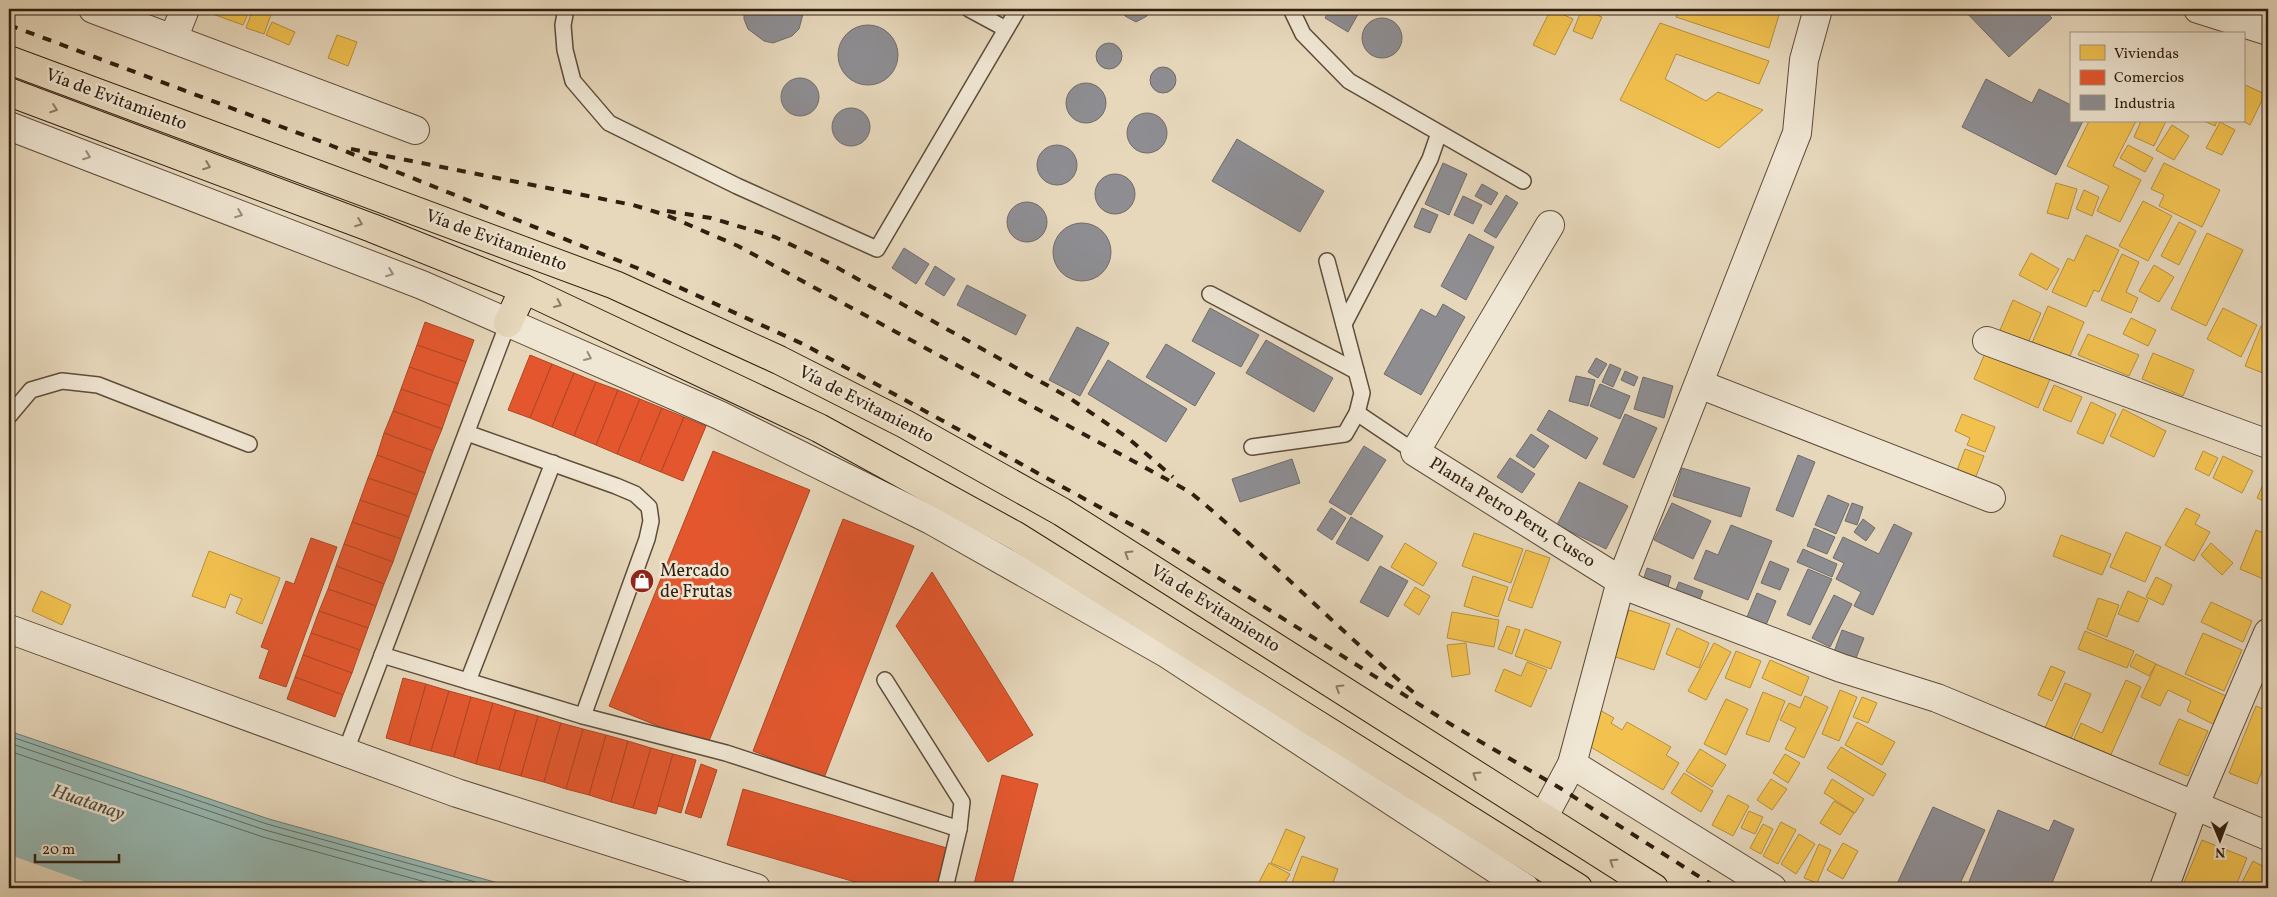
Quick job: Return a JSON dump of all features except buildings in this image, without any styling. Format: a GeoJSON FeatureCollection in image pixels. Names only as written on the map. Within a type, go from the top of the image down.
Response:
{"type":"FeatureCollection","features":[{"type":"Feature","properties":{"kind":"highway","name":"Vía de Evitamiento"},"geometry":{"type":"LineString","coordinates":[[9,60],[615,285],[779,360],[905,424],[1062,512],[1654,888]]}},
{"type":"Feature","properties":{"kind":"highway","name":"Vía de Evitamiento"},"geometry":{"type":"LineString","coordinates":[[9,92],[372,228],[524,289],[819,428],[1016,536],[1171,645],[1578,888]]}},
{"type":"Feature","properties":{"kind":"highway"},"geometry":{"type":"LineString","coordinates":[[508,323],[524,289]]}},
{"type":"Feature","properties":{"kind":"street"},"geometry":{"type":"LineString","coordinates":[[93,9],[415,130]]}},
{"type":"Feature","properties":{"kind":"street"},"geometry":{"type":"LineString","coordinates":[[173,39],[185,9]]}},
{"type":"Feature","properties":{"kind":"street"},"geometry":{"type":"LineString","coordinates":[[1543,818],[1572,764],[1621,581],[1797,133],[1804,60],[1818,9]]}},
{"type":"Feature","properties":{"kind":"street"},"geometry":{"type":"LineString","coordinates":[[2198,9],[2268,31]]}},
{"type":"Feature","properties":{"kind":"street"},"geometry":{"type":"LineString","coordinates":[[9,126],[422,285],[719,415],[931,520],[1171,645],[1525,888]]}},
{"type":"Feature","properties":{"kind":"street","name":"Planta Petro Peru, Cusco"},"geometry":{"type":"LineString","coordinates":[[1550,225],[1415,452],[1636,590],[1841,668],[1937,698],[2268,836]]}},
{"type":"Feature","properties":{"kind":"street"},"geometry":{"type":"LineString","coordinates":[[1987,341],[2268,444]]}},
{"type":"Feature","properties":{"kind":"street"},"geometry":{"type":"LineString","coordinates":[[1699,384],[1991,498]]}},
{"type":"Feature","properties":{"kind":"street"},"geometry":{"type":"LineString","coordinates":[[9,629],[457,793],[756,888]]}},
{"type":"Feature","properties":{"kind":"street"},"geometry":{"type":"LineString","coordinates":[[2164,888],[2195,804],[2268,633]]}},
{"type":"Feature","properties":{"kind":"street"},"geometry":{"type":"LineString","coordinates":[[1572,764],[1772,888]]}},
{"type":"Feature","properties":{"kind":"lane"},"geometry":{"type":"LineString","coordinates":[[566,9],[562,25],[565,50],[573,80],[609,123],[737,186],[877,249],[1018,9]]}},
{"type":"Feature","properties":{"kind":"lane"},"geometry":{"type":"LineString","coordinates":[[969,9],[1006,29]]}},
{"type":"Feature","properties":{"kind":"lane"},"geometry":{"type":"LineString","coordinates":[[1291,9],[1302,34],[1349,81],[1523,181]]}},
{"type":"Feature","properties":{"kind":"lane"},"geometry":{"type":"LineString","coordinates":[[1344,324],[1430,159],[1439,133]]}},
{"type":"Feature","properties":{"kind":"lane"},"geometry":{"type":"LineString","coordinates":[[1252,447],[1344,434],[1357,413],[1362,393],[1327,261]]}},
{"type":"Feature","properties":{"kind":"lane"},"geometry":{"type":"LineString","coordinates":[[1210,294],[1356,372]]}},
{"type":"Feature","properties":{"kind":"lane"},"geometry":{"type":"LineString","coordinates":[[345,753],[508,323]]}},
{"type":"Feature","properties":{"kind":"lane"},"geometry":{"type":"LineString","coordinates":[[9,416],[32,390],[62,381],[98,385],[248,444]]}},
{"type":"Feature","properties":{"kind":"lane"},"geometry":{"type":"LineString","coordinates":[[1357,413],[1415,452]]}},
{"type":"Feature","properties":{"kind":"lane"},"geometry":{"type":"LineString","coordinates":[[467,433],[635,494],[649,507],[651,521],[646,539],[583,716]]}},
{"type":"Feature","properties":{"kind":"lane"},"geometry":{"type":"LineString","coordinates":[[468,681],[553,463]]}},
{"type":"Feature","properties":{"kind":"lane"},"geometry":{"type":"LineString","coordinates":[[382,656],[583,716],[726,753],[959,829]]}},
{"type":"Feature","properties":{"kind":"lane"},"geometry":{"type":"LineString","coordinates":[[885,680],[962,802],[959,829],[945,888]]}},
{"type":"Feature","properties":{"kind":"water","name":"Huatanay"},"geometry":{"type":"Polygon","coordinates":[[[9,731],[269,819],[516,888],[176,888],[9,828],[9,731]]]}},
{"type":"Feature","properties":{"kind":"waterway"},"geometry":{"type":"LineString","coordinates":[[9,828],[176,888]]}},
{"type":"Feature","properties":{"kind":"railway"},"geometry":{"type":"LineString","coordinates":[[9,25],[325,143],[637,268],[805,345],[1152,536],[1452,725],[1560,788],[1717,888]]}},
{"type":"Feature","properties":{"kind":"railway"},"geometry":{"type":"LineString","coordinates":[[351,149],[633,205],[666,215],[738,246],[1190,492],[1419,697]]}},
{"type":"Feature","properties":{"kind":"railway"},"geometry":{"type":"LineString","coordinates":[[667,211],[711,218],[775,237],[829,263],[1068,397],[1128,438],[1173,477]]}},
{"type":"Feature","properties":{"kind":"place","name":"Mercado de Frutas"},"geometry":{"type":"Point","coordinates":[642,581]}}]}
